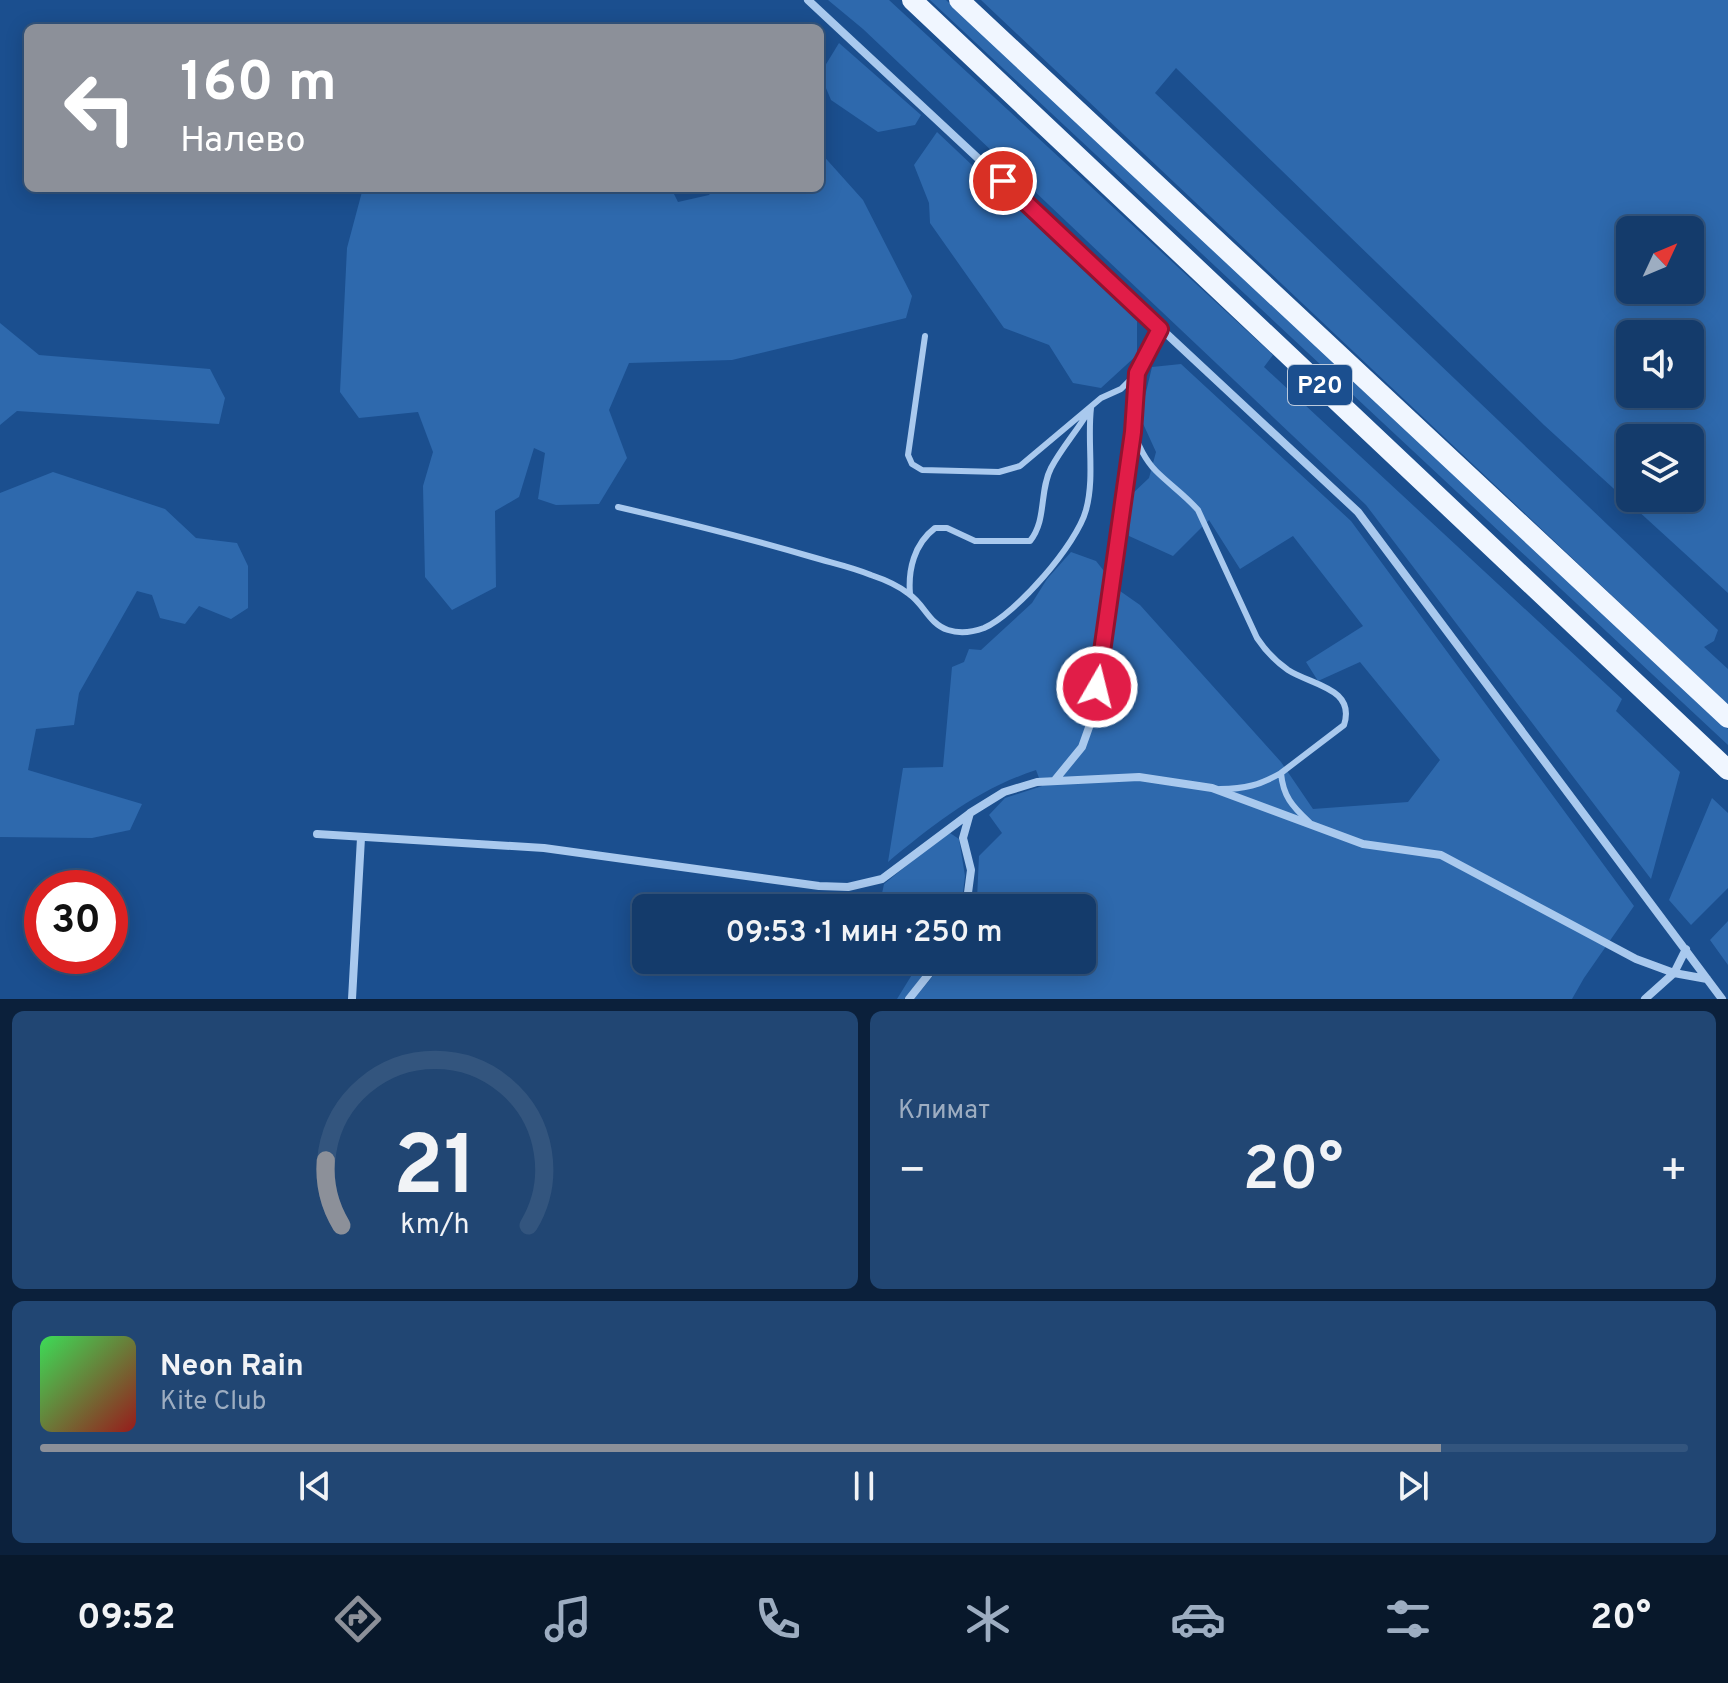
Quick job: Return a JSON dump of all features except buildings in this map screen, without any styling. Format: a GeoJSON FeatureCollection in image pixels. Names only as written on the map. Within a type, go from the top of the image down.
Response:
{"type":"FeatureCollection","features":[{"type":"Feature","properties":{"kind":"main road","name":"Р20"},"geometry":{"type":"LineString","coordinates":[[912,0],[1728,770]]}},
{"type":"Feature","properties":{"kind":"main road","name":"Р20"},"geometry":{"type":"LineString","coordinates":[[959,0],[1728,718]]}},
{"type":"Feature","properties":{"kind":"street"},"geometry":{"type":"LineString","coordinates":[[808,0],[1358,512],[1722,999]]}},
{"type":"Feature","properties":{"kind":"street"},"geometry":{"type":"LineString","coordinates":[[1055,780],[1082,747],[1093,716],[1133,432],[1137,373],[1160,329]]}},
{"type":"Feature","properties":{"kind":"street"},"geometry":{"type":"LineString","coordinates":[[317,834],[544,848],[819,886],[848,887],[882,879],[970,813],[1004,792],[1055,780],[1139,777],[1212,788],[1363,844],[1441,855],[1636,959],[1674,973],[1708,979]]}},
{"type":"Feature","properties":{"kind":"street"},"geometry":{"type":"LineString","coordinates":[[968,894],[971,870],[963,838],[970,813]]}},
{"type":"Feature","properties":{"kind":"street"},"geometry":{"type":"LineString","coordinates":[[352,999],[361,838]]}},
{"type":"Feature","properties":{"kind":"street"},"geometry":{"type":"LineString","coordinates":[[1645,999],[1674,973],[1686,949]]}},
{"type":"Feature","properties":{"kind":"street"},"geometry":{"type":"LineString","coordinates":[[909,999],[929,974]]}},
{"type":"Feature","properties":{"kind":"lane"},"geometry":{"type":"LineString","coordinates":[[925,336],[908,455],[912,464],[922,470],[999,472],[1020,466],[1101,398],[1121,389],[1137,373]]}},
{"type":"Feature","properties":{"kind":"lane"},"geometry":{"type":"LineString","coordinates":[[618,507],[746,537],[871,575],[910,594],[927,617],[946,630],[963,633],[984,628],[1002,616],[1035,585],[1080,529],[1087,509],[1092,474],[1088,433],[1091,408]]}},
{"type":"Feature","properties":{"kind":"lane"},"geometry":{"type":"LineString","coordinates":[[910,594],[909,581],[919,545],[935,528],[947,528],[975,541],[1030,541],[1043,510],[1044,488],[1051,468],[1091,408]]}},
{"type":"Feature","properties":{"kind":"lane"},"geometry":{"type":"LineString","coordinates":[[1133,432],[1155,471],[1198,510],[1266,652],[1289,671],[1332,692],[1345,702],[1348,713],[1344,725],[1261,785],[1240,789],[1212,788]]}},
{"type":"Feature","properties":{"kind":"lane"},"geometry":{"type":"LineString","coordinates":[[1281,773],[1283,792],[1292,806],[1312,825]]}},
{"type":"Feature","properties":{"kind":"shaded area"},"geometry":{"type":"Polygon","coordinates":[[[828,0],[889,0],[1273,355],[1264,367],[1622,699],[1616,711],[1680,772],[1651,879],[1366,505],[863,29],[828,0]]]}},
{"type":"Feature","properties":{"kind":"shaded area"},"geometry":{"type":"Polygon","coordinates":[[[930,0],[946,0],[1728,729],[1728,745],[930,0]]]}},
{"type":"Feature","properties":{"kind":"shaded area"},"geometry":{"type":"Polygon","coordinates":[[[981,0],[1728,0],[1728,593],[1639,512],[1704,512],[1704,424],[1616,424],[1616,491],[1544,425],[1176,68],[1155,93],[1718,630],[1714,641],[1704,647],[1728,669],[1728,705],[981,0]]]}},
{"type":"Feature","properties":{"kind":"shaded area"},"geometry":{"type":"Polygon","coordinates":[[[839,43],[921,115],[915,125],[878,132],[831,100],[824,83],[824,67],[839,43]]]}},
{"type":"Feature","properties":{"kind":"shaded area"},"geometry":{"type":"Polygon","coordinates":[[[937,132],[1137,321],[1137,355],[1101,388],[1073,383],[1049,345],[1004,328],[930,223],[929,203],[914,165],[937,132]]]}},
{"type":"Feature","properties":{"kind":"shaded area"},"geometry":{"type":"Polygon","coordinates":[[[824,156],[863,200],[912,296],[906,318],[732,360],[629,363],[609,410],[627,458],[599,504],[556,505],[538,499],[545,453],[534,448],[519,497],[495,511],[496,587],[452,610],[425,577],[423,486],[433,452],[418,412],[359,418],[340,392],[347,248],[362,192],[673,192],[678,202],[711,192],[824,192],[824,156]]]}},
{"type":"Feature","properties":{"kind":"shaded area"},"geometry":{"type":"Polygon","coordinates":[[[0,323],[39,355],[210,369],[225,398],[219,424],[17,411],[0,425],[0,323]]]}},
{"type":"Feature","properties":{"kind":"shaded area"},"geometry":{"type":"Polygon","coordinates":[[[1181,364],[1351,521],[1634,906],[1572,999],[914,999],[935,974],[1096,974],[1096,894],[977,894],[979,856],[1002,833],[989,815],[1005,798],[1042,786],[1036,770],[976,797],[888,862],[903,768],[943,767],[952,667],[964,662],[969,649],[981,650],[1032,603],[1047,579],[1071,552],[1096,561],[1120,591],[1140,605],[1281,762],[1313,809],[1408,802],[1440,760],[1360,662],[1318,681],[1306,662],[1363,626],[1293,536],[1240,569],[1209,520],[1173,556],[1129,536],[1131,495],[1149,478],[1156,452],[1140,417],[1152,367],[1181,364]]]}},
{"type":"Feature","properties":{"kind":"shaded area"},"geometry":{"type":"Polygon","coordinates":[[[53,472],[165,509],[196,538],[237,543],[248,566],[248,608],[231,619],[199,606],[185,624],[160,618],[152,595],[137,591],[79,693],[74,725],[36,729],[28,770],[142,804],[130,830],[92,838],[0,837],[0,493],[53,472]]]}},
{"type":"Feature","properties":{"kind":"shaded area"},"geometry":{"type":"Polygon","coordinates":[[[1712,798],[1728,813],[1728,888],[1691,925],[1669,900],[1712,798]]]}},
{"type":"Feature","properties":{"kind":"shaded area"},"geometry":{"type":"Polygon","coordinates":[[[950,833],[959,839],[965,876],[963,894],[882,894],[884,884],[950,833]]]}},
{"type":"Feature","properties":{"kind":"shaded area"},"geometry":{"type":"Polygon","coordinates":[[[1728,921],[1728,965],[1710,940],[1728,921]]]}},
{"type":"Feature","properties":{"kind":"shaded area"},"geometry":{"type":"Polygon","coordinates":[[[912,974],[925,974],[904,999],[897,999],[912,974]]]}},
{"type":"Feature","properties":{"kind":"route"},"geometry":{"type":"LineString","coordinates":[[1003,181],[1160,329],[1137,373],[1133,432],[1097,687]]}}]}
